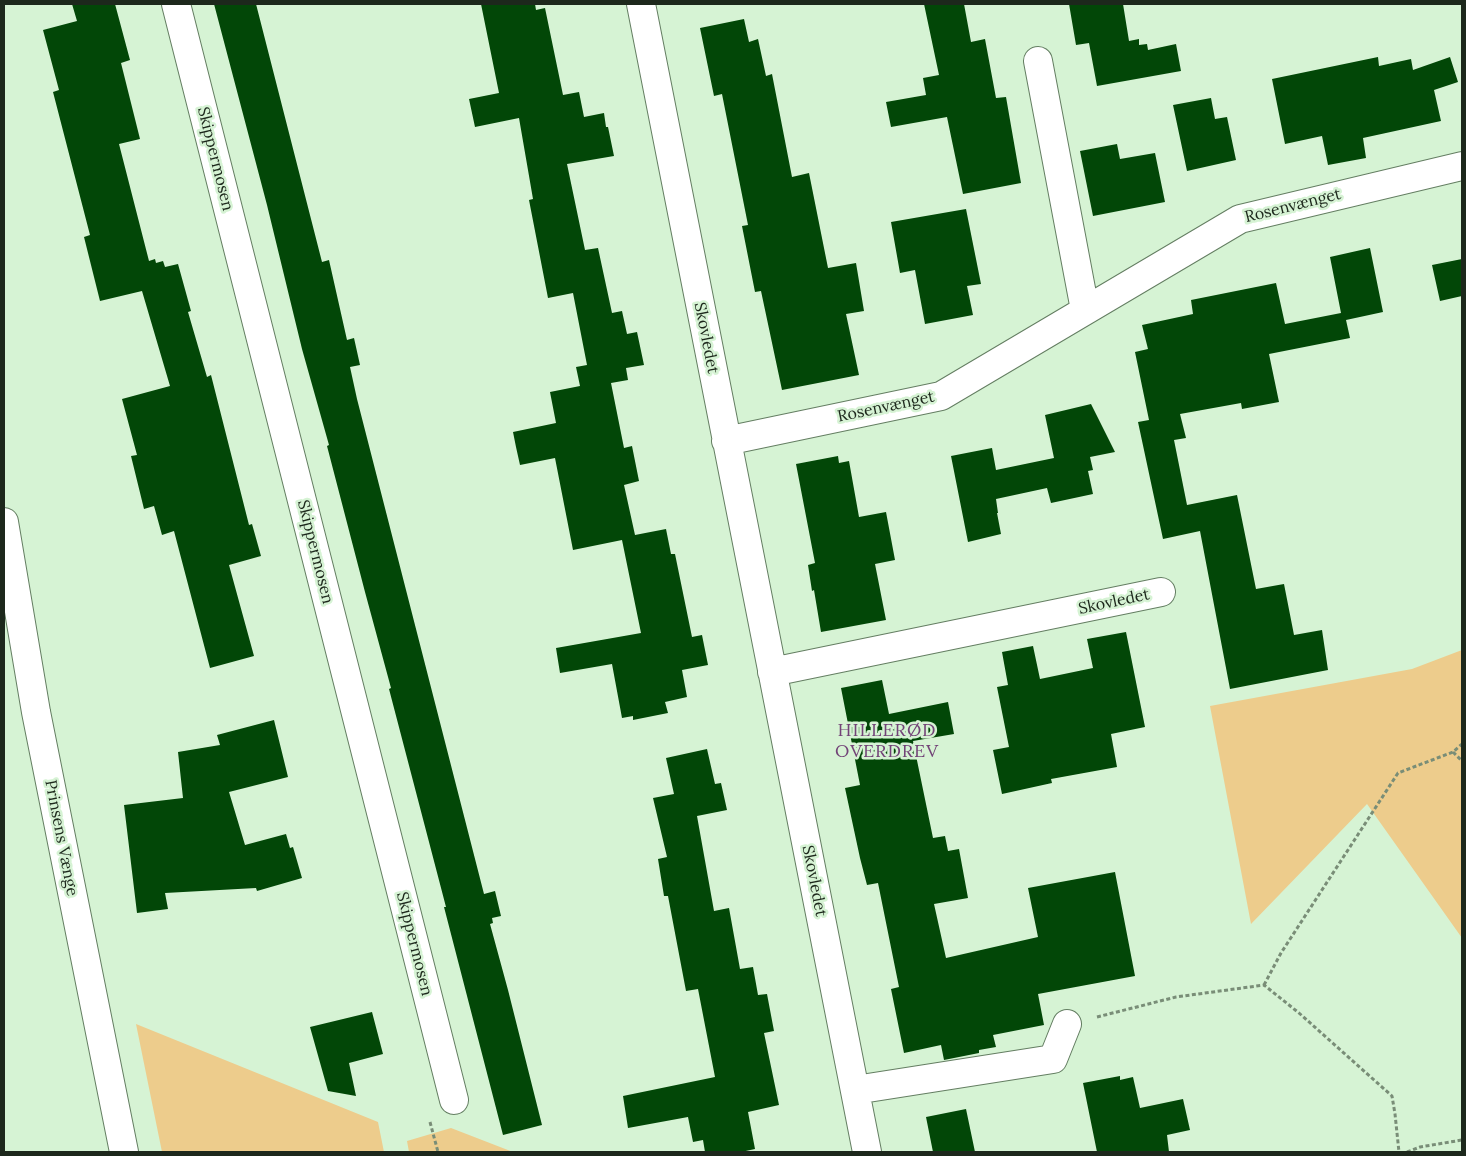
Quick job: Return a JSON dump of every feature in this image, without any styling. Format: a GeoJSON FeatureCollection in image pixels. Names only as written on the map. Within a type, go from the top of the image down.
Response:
{"type":"FeatureCollection","features":[{"type":"Feature","properties":{"kind":"street","name":"Skippermosen"},"geometry":{"type":"LineString","coordinates":[[176,4],[454,1100]]}},
{"type":"Feature","properties":{"kind":"street","name":"Skovledet"},"geometry":{"type":"LineString","coordinates":[[641,4],[867,1152]]}},
{"type":"Feature","properties":{"kind":"street"},"geometry":{"type":"LineString","coordinates":[[1038,60],[1085,310]]}},
{"type":"Feature","properties":{"kind":"street","name":"Rosenvænget"},"geometry":{"type":"LineString","coordinates":[[726,441],[941,396],[1240,219],[1462,166]]}},
{"type":"Feature","properties":{"kind":"street","name":"Prinsens Vænge"},"geometry":{"type":"LineString","coordinates":[[4,522],[36,712],[124,1152]]}},
{"type":"Feature","properties":{"kind":"street","name":"Skovledet"},"geometry":{"type":"LineString","coordinates":[[772,672],[1161,592]]}},
{"type":"Feature","properties":{"kind":"street"},"geometry":{"type":"LineString","coordinates":[[855,1090],[1053,1059],[1067,1024]]}},
{"type":"Feature","properties":{"kind":"path"},"geometry":{"type":"LineString","coordinates":[[1264,985],[1281,953],[1398,773],[1452,752],[1462,744]]}},
{"type":"Feature","properties":{"kind":"path"},"geometry":{"type":"LineString","coordinates":[[1452,752],[1462,761]]}},
{"type":"Feature","properties":{"kind":"path"},"geometry":{"type":"LineString","coordinates":[[1067,1024],[1176,997],[1264,985],[1299,1013],[1392,1096],[1399,1152]]}},
{"type":"Feature","properties":{"kind":"path"},"geometry":{"type":"LineString","coordinates":[[1407,1152],[1420,1146],[1462,1140]]}},
{"type":"Feature","properties":{"kind":"shaded area"},"geometry":{"type":"Polygon","coordinates":[[[1462,650],[1462,938],[1367,804],[1251,924],[1210,706],[1412,669],[1462,650]]]}},
{"type":"Feature","properties":{"kind":"shaded area"},"geometry":{"type":"Polygon","coordinates":[[[136,1024],[378,1122],[384,1152],[162,1152],[136,1024]]]}},
{"type":"Feature","properties":{"kind":"shaded area"},"geometry":{"type":"Polygon","coordinates":[[[451,1128],[513,1152],[409,1152],[407,1141],[451,1128]]]}},
{"type":"Feature","properties":{"kind":"building"},"geometry":{"type":"Polygon","coordinates":[[[72,4],[115,4],[130,60],[121,63],[140,139],[119,144],[149,261],[155,259],[156,263],[163,261],[165,267],[178,264],[191,311],[188,312],[207,377],[211,375],[249,525],[252,524],[261,556],[229,565],[254,656],[210,668],[174,531],[162,535],[154,506],[144,509],[131,456],[137,455],[122,399],[170,386],[142,291],[100,301],[84,237],[90,235],[53,92],[59,90],[43,30],[77,21],[72,4]]]}},
{"type":"Feature","properties":{"kind":"building"},"geometry":{"type":"Polygon","coordinates":[[[214,4],[256,4],[322,262],[329,260],[347,340],[354,338],[360,365],[350,367],[357,399],[484,894],[495,891],[501,916],[492,918],[493,923],[490,924],[542,1125],[503,1135],[389,689],[391,688],[327,446],[329,445],[302,349],[267,205],[214,4]]]}},
{"type":"Feature","properties":{"kind":"building"},"geometry":{"type":"Polygon","coordinates":[[[481,4],[535,4],[536,10],[545,8],[563,95],[579,92],[584,117],[604,113],[606,127],[608,127],[614,156],[567,164],[585,250],[598,248],[612,313],[622,311],[627,334],[637,332],[644,365],[626,368],[628,380],[611,383],[624,448],[632,446],[639,481],[624,485],[635,535],[666,529],[671,554],[675,554],[692,637],[702,635],[708,665],[682,670],[687,697],[665,702],[668,713],[633,720],[633,716],[622,718],[612,664],[560,673],[556,648],[641,633],[622,540],[573,550],[555,458],[520,465],[513,432],[556,423],[550,392],[580,386],[576,367],[587,365],[573,293],[548,298],[529,200],[533,199],[519,118],[475,127],[469,99],[499,93],[481,4]]]}},
{"type":"Feature","properties":{"kind":"building"},"geometry":{"type":"Polygon","coordinates":[[[924,4],[964,4],[971,42],[985,39],[996,98],[1006,97],[1021,183],[963,194],[947,117],[891,127],[886,102],[926,95],[923,78],[939,75],[924,4]]]}},
{"type":"Feature","properties":{"kind":"building"},"geometry":{"type":"Polygon","coordinates":[[[1069,4],[1123,4],[1129,41],[1139,39],[1139,45],[1147,44],[1148,50],[1176,44],[1181,71],[1097,86],[1089,43],[1076,45],[1069,4]]]}},
{"type":"Feature","properties":{"kind":"building"},"geometry":{"type":"Polygon","coordinates":[[[744,19],[749,42],[758,39],[766,76],[772,74],[792,177],[809,173],[828,268],[856,263],[864,311],[846,314],[859,375],[782,390],[761,291],[755,292],[742,226],[748,225],[722,94],[714,96],[700,28],[744,19]]]}},
{"type":"Feature","properties":{"kind":"building"},"geometry":{"type":"Polygon","coordinates":[[[1378,57],[1379,66],[1411,59],[1413,70],[1450,57],[1458,82],[1434,90],[1441,121],[1363,138],[1366,158],[1328,165],[1322,136],[1285,144],[1272,79],[1378,57]]]}},
{"type":"Feature","properties":{"kind":"building"},"geometry":{"type":"Polygon","coordinates":[[[1211,98],[1215,119],[1227,117],[1236,160],[1187,171],[1173,105],[1211,98]]]}},
{"type":"Feature","properties":{"kind":"building"},"geometry":{"type":"Polygon","coordinates":[[[1117,144],[1120,159],[1155,153],[1165,202],[1093,216],[1080,151],[1117,144]]]}},
{"type":"Feature","properties":{"kind":"building"},"geometry":{"type":"Polygon","coordinates":[[[966,209],[981,284],[967,286],[973,315],[925,324],[915,270],[900,273],[891,222],[966,209]]]}},
{"type":"Feature","properties":{"kind":"building"},"geometry":{"type":"Polygon","coordinates":[[[1370,248],[1383,312],[1346,320],[1350,338],[1269,354],[1279,402],[1242,409],[1241,403],[1180,414],[1186,438],[1174,440],[1187,505],[1237,495],[1256,589],[1284,584],[1294,635],[1322,630],[1328,670],[1230,689],[1200,531],[1163,539],[1138,422],[1149,420],[1135,352],[1148,349],[1142,325],[1193,314],[1191,300],[1276,283],[1285,324],[1341,313],[1330,257],[1370,248]]]}},
{"type":"Feature","properties":{"kind":"building"},"geometry":{"type":"Polygon","coordinates":[[[1462,259],[1462,296],[1440,301],[1432,265],[1462,259]]]}},
{"type":"Feature","properties":{"kind":"building"},"geometry":{"type":"Polygon","coordinates":[[[1091,404],[1115,452],[1090,457],[1093,470],[1088,471],[1093,494],[1051,503],[1047,488],[996,499],[1001,534],[968,542],[951,456],[992,448],[996,470],[1054,458],[1045,415],[1091,404]]]}},
{"type":"Feature","properties":{"kind":"building"},"geometry":{"type":"Polygon","coordinates":[[[838,456],[839,463],[849,461],[859,517],[886,512],[895,560],[875,564],[886,620],[821,632],[808,565],[815,563],[796,464],[838,456]]]}},
{"type":"Feature","properties":{"kind":"building"},"geometry":{"type":"Polygon","coordinates":[[[1126,632],[1145,727],[1111,734],[1117,767],[1051,779],[1052,783],[1002,794],[993,750],[1009,747],[997,687],[1008,685],[1002,652],[1033,646],[1040,679],[1093,668],[1087,639],[1126,632]]]}},
{"type":"Feature","properties":{"kind":"building"},"geometry":{"type":"Polygon","coordinates":[[[882,680],[889,714],[948,702],[954,734],[913,741],[933,838],[945,836],[948,851],[959,849],[968,898],[934,904],[946,958],[1038,937],[1028,888],[1115,872],[1135,976],[1038,994],[1044,1025],[993,1035],[996,1047],[979,1050],[979,1053],[944,1060],[941,1045],[904,1053],[891,989],[899,987],[878,883],[867,885],[845,788],[860,785],[841,688],[882,680]]]}},
{"type":"Feature","properties":{"kind":"building"},"geometry":{"type":"Polygon","coordinates":[[[274,720],[288,777],[229,792],[245,845],[286,834],[290,848],[293,847],[302,878],[257,891],[256,888],[165,893],[168,909],[137,913],[124,805],[183,798],[178,752],[220,745],[217,735],[274,720]]]}},
{"type":"Feature","properties":{"kind":"building"},"geometry":{"type":"Polygon","coordinates":[[[707,749],[715,784],[721,783],[727,810],[697,816],[714,911],[729,908],[740,969],[753,967],[758,995],[767,994],[774,1031],[764,1033],[779,1105],[748,1112],[755,1149],[741,1152],[705,1152],[703,1140],[693,1142],[688,1117],[628,1128],[623,1096],[715,1077],[698,989],[686,991],[668,896],[664,896],[658,859],[667,857],[653,798],[674,794],[666,758],[707,749]]]}},
{"type":"Feature","properties":{"kind":"building"},"geometry":{"type":"Polygon","coordinates":[[[372,1012],[383,1054],[349,1063],[356,1096],[328,1091],[310,1027],[372,1012]]]}},
{"type":"Feature","properties":{"kind":"building"},"geometry":{"type":"Polygon","coordinates":[[[1120,1076],[1120,1080],[1133,1077],[1140,1108],[1183,1099],[1190,1130],[1167,1135],[1169,1152],[1097,1152],[1083,1083],[1120,1076]]]}},
{"type":"Feature","properties":{"kind":"building"},"geometry":{"type":"Polygon","coordinates":[[[966,1109],[975,1152],[933,1152],[926,1117],[966,1109]]]}},
{"type":"Feature","properties":{"kind":"district","name":"HILLERØD OVERDREV"},"geometry":{"type":"Point","coordinates":[887,741]}}]}
